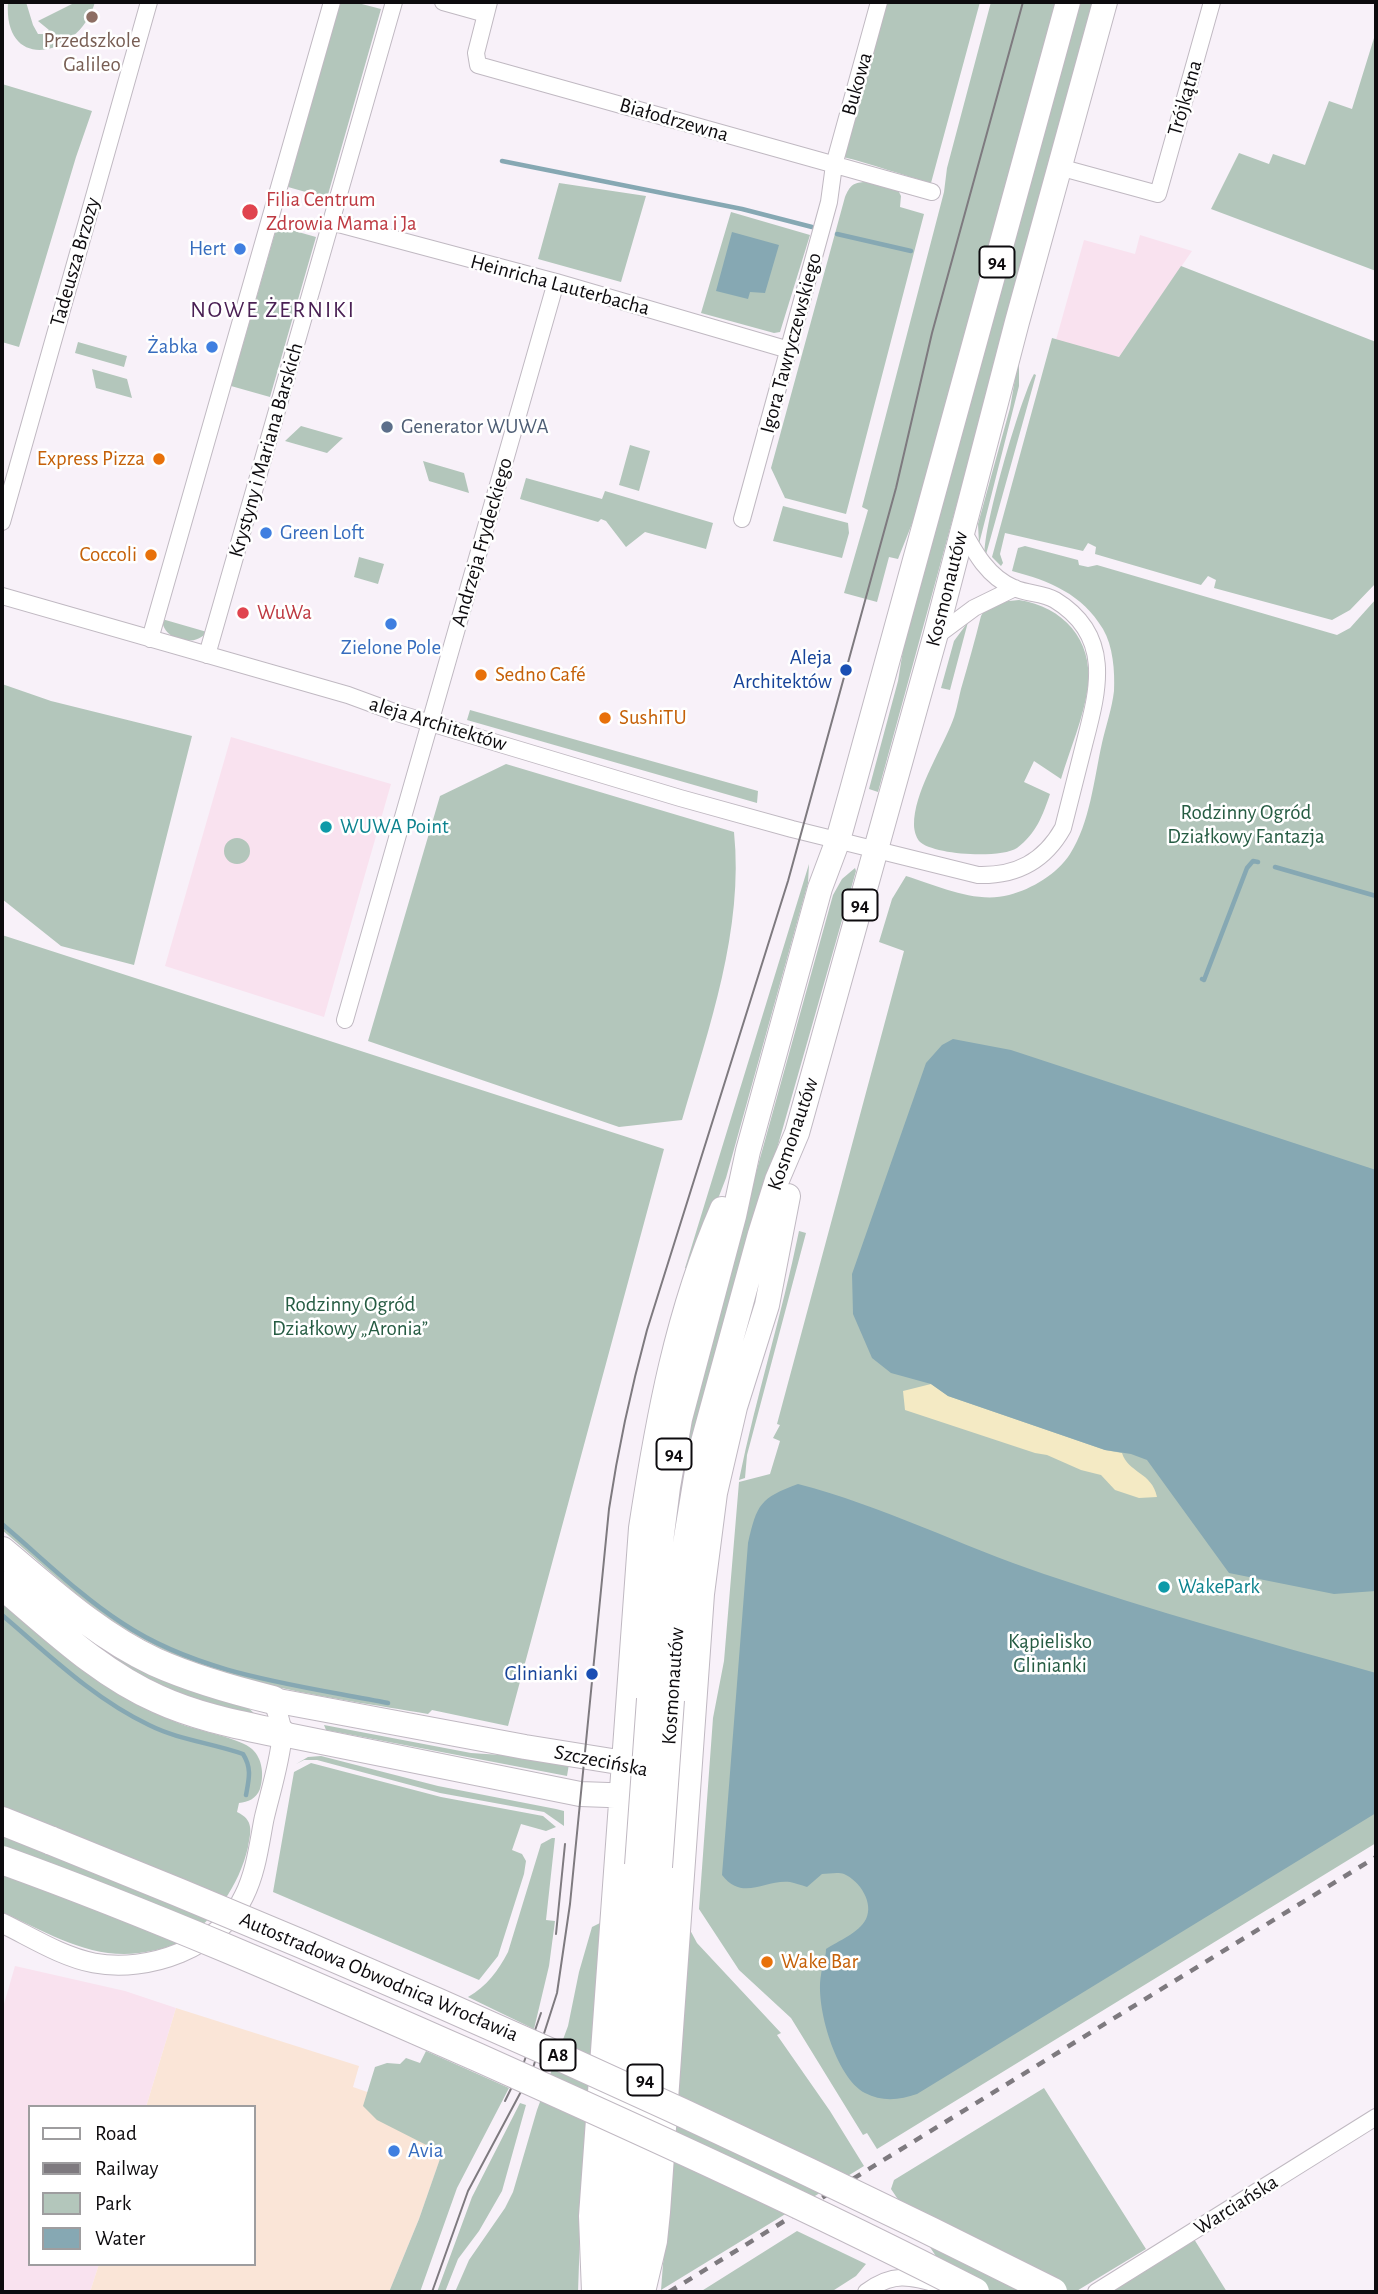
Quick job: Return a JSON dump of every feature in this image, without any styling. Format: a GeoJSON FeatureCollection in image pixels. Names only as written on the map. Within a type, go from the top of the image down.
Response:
{"type":"FeatureCollection","features":[{"type":"Feature","properties":{"kind":"highway"},"geometry":{"type":"LineString","coordinates":[[2,1551],[72,1609],[131,1649],[200,1681],[273,1700]]}},
{"type":"Feature","properties":{"kind":"highway"},"geometry":{"type":"LineString","coordinates":[[2,1585],[72,1644],[136,1688],[195,1713],[282,1734]]}},
{"type":"Feature","properties":{"kind":"highway","name":"Autostradowa Obwodnica Wrocławia"},"geometry":{"type":"LineString","coordinates":[[2,1821],[231,1913],[595,2071],[779,2157],[1053,2292]]}},
{"type":"Feature","properties":{"kind":"highway","name":"Autostradowa Obwodnica Wrocławia"},"geometry":{"type":"LineString","coordinates":[[2,1860],[234,1952],[429,2036],[798,2204],[975,2292]]}},
{"type":"Feature","properties":{"kind":"main road","name":"Kosmonautów"},"geometry":{"type":"LineString","coordinates":[[607,2292],[649,1866],[661,1700],[660,1550],[680,1419],[734,1216],[748,1151],[820,888],[838,840],[1068,2]]}},
{"type":"Feature","properties":{"kind":"main road","name":"Kosmonautów"},"geometry":{"type":"LineString","coordinates":[[661,1700],[700,1453],[760,1234],[777,1180],[797,1133],[935,637],[1105,2]]}},
{"type":"Feature","properties":{"kind":"main road"},"geometry":{"type":"LineString","coordinates":[[643,2292],[658,2212],[702,1594],[715,1493],[735,1407],[767,1305],[779,1233],[793,1176],[797,1133]]}},
{"type":"Feature","properties":{"kind":"main road"},"geometry":{"type":"LineString","coordinates":[[594,2292],[591,2216],[641,1528],[656,1431],[670,1365],[696,1271],[748,1151]]}},
{"type":"Feature","properties":{"kind":"main road","name":"Szczecińska"},"geometry":{"type":"LineString","coordinates":[[273,1700],[652,1768],[688,1788]]}},
{"type":"Feature","properties":{"kind":"main road","name":"Szczecińska"},"geometry":{"type":"LineString","coordinates":[[282,1734],[580,1794],[652,1796],[688,1788]]}},
{"type":"Feature","properties":{"kind":"main road"},"geometry":{"type":"LineString","coordinates":[[580,1794],[618,1836]]}},
{"type":"Feature","properties":{"kind":"main road","name":"Kosmonautów"},"geometry":{"type":"LineString","coordinates":[[630,2292],[649,1866]]}},
{"type":"Feature","properties":{"kind":"street","name":"Tadeusza Brzozy"},"geometry":{"type":"LineString","coordinates":[[2,522],[149,2]]}},
{"type":"Feature","properties":{"kind":"street"},"geometry":{"type":"LineString","coordinates":[[150,639],[332,2]]}},
{"type":"Feature","properties":{"kind":"street","name":"Krystyny i Mariana Barskich"},"geometry":{"type":"LineString","coordinates":[[207,655],[394,2]]}},
{"type":"Feature","properties":{"kind":"street"},"geometry":{"type":"LineString","coordinates":[[443,2],[487,8]]}},
{"type":"Feature","properties":{"kind":"street","name":"Bukowa"},"geometry":{"type":"LineString","coordinates":[[834,165],[879,2]]}},
{"type":"Feature","properties":{"kind":"street","name":"Trójkątna"},"geometry":{"type":"LineString","coordinates":[[1059,167],[1158,194],[1212,2]]}},
{"type":"Feature","properties":{"kind":"street","name":"Białodrzewna"},"geometry":{"type":"LineString","coordinates":[[487,8],[475,57],[478,65],[932,192]]}},
{"type":"Feature","properties":{"kind":"street","name":"Igora Tawryczewskiego"},"geometry":{"type":"LineString","coordinates":[[743,519],[829,202],[834,165]]}},
{"type":"Feature","properties":{"kind":"street","name":"Heinricha Lauterbacha"},"geometry":{"type":"LineString","coordinates":[[331,222],[556,282],[789,351]]}},
{"type":"Feature","properties":{"kind":"street","name":"Andrzeja Frydeckiego"},"geometry":{"type":"LineString","coordinates":[[345,1020],[556,282]]}},
{"type":"Feature","properties":{"kind":"street"},"geometry":{"type":"LineString","coordinates":[[935,637],[974,608],[1015,588],[982,564],[962,529]]}},
{"type":"Feature","properties":{"kind":"street","name":"aleja Architektów"},"geometry":{"type":"LineString","coordinates":[[2,596],[336,691],[680,798],[978,875],[999,875],[1019,870],[1042,855],[1054,844],[1063,828],[1098,689],[1096,658],[1089,636],[1076,617],[1055,600],[1039,593],[1015,588]]}},
{"type":"Feature","properties":{"kind":"street"},"geometry":{"type":"LineString","coordinates":[[2,1923],[69,1955],[92,1963],[113,1965],[143,1964],[178,1954],[202,1941],[228,1918],[244,1897],[254,1871],[282,1734],[273,1700]]}},
{"type":"Feature","properties":{"kind":"street"},"geometry":{"type":"LineString","coordinates":[[282,1734],[311,1707]]}},
{"type":"Feature","properties":{"kind":"street","name":"Warciańska"},"geometry":{"type":"LineString","coordinates":[[1096,2292],[1376,2117]]}},
{"type":"Feature","properties":{"kind":"street"},"geometry":{"type":"LineString","coordinates":[[866,2292],[879,2282],[896,2277],[915,2278],[941,2286],[950,2292]]}},
{"type":"Feature","properties":{"kind":"shaded area"},"geometry":{"type":"Polygon","coordinates":[[[1140,235],[1192,251],[1119,357],[1056,340],[1084,240],[1135,254],[1140,235]]]}},
{"type":"Feature","properties":{"kind":"shaded area"},"geometry":{"type":"Polygon","coordinates":[[[231,737],[391,784],[324,1017],[165,966],[231,737]]]}},
{"type":"Feature","properties":{"kind":"shaded area"},"geometry":{"type":"Polygon","coordinates":[[[15,1966],[125,1991],[176,2008],[147,2105],[28,2105],[28,2266],[98,2266],[90,2292],[2,2292],[2,2011],[15,1966]]]}},
{"type":"Feature","properties":{"kind":"shaded area"},"geometry":{"type":"Polygon","coordinates":[[[176,2008],[359,2066],[353,2087],[453,2122],[419,2219],[389,2292],[90,2292],[98,2266],[256,2266],[256,2105],[147,2105],[176,2008]]]}},
{"type":"Feature","properties":{"kind":"green space"},"geometry":{"type":"Polygon","coordinates":[[[8,2],[26,2],[33,25],[38,34],[43,34],[49,30],[38,21],[76,2],[95,2],[87,20],[74,35],[60,45],[44,50],[29,48],[17,40],[10,25],[8,2]]]}},
{"type":"Feature","properties":{"kind":"green space"},"geometry":{"type":"Polygon","coordinates":[[[340,2],[354,2],[381,9],[327,198],[288,187],[340,2]]]}},
{"type":"Feature","properties":{"kind":"green space"},"geometry":{"type":"Polygon","coordinates":[[[885,2],[980,2],[931,183],[843,157],[885,2]]]}},
{"type":"Feature","properties":{"kind":"green space"},"geometry":{"type":"Polygon","coordinates":[[[991,2],[1058,2],[921,501],[898,559],[889,557],[877,602],[844,593],[868,510],[862,507],[991,2]]]}},
{"type":"Feature","properties":{"kind":"green space"},"geometry":{"type":"Polygon","coordinates":[[[1077,2],[1094,2],[878,792],[869,789],[898,681],[908,619],[1077,2]]]}},
{"type":"Feature","properties":{"kind":"green space"},"geometry":{"type":"Polygon","coordinates":[[[1374,38],[1376,271],[1211,209],[1239,153],[1269,164],[1273,154],[1305,165],[1329,101],[1352,109],[1374,38]]]}},
{"type":"Feature","properties":{"kind":"green space"},"geometry":{"type":"Polygon","coordinates":[[[2,84],[92,111],[19,347],[2,342],[2,84]]]}},
{"type":"Feature","properties":{"kind":"green space"},"geometry":{"type":"Polygon","coordinates":[[[865,179],[897,188],[901,196],[900,207],[924,214],[846,514],[785,498],[771,468],[845,197],[852,186],[864,182],[865,179]]]}},
{"type":"Feature","properties":{"kind":"green space"},"geometry":{"type":"Polygon","coordinates":[[[559,183],[646,196],[621,282],[538,259],[559,183]]]}},
{"type":"Feature","properties":{"kind":"green space"},"geometry":{"type":"Polygon","coordinates":[[[731,212],[810,235],[780,332],[774,333],[701,313],[731,212]]]}},
{"type":"Feature","properties":{"kind":"green space"},"geometry":{"type":"Polygon","coordinates":[[[277,226],[316,237],[270,397],[231,386],[277,226]]]}},
{"type":"Feature","properties":{"kind":"green space"},"geometry":{"type":"Polygon","coordinates":[[[1181,266],[1376,342],[1376,583],[1350,610],[1332,620],[1214,588],[1216,580],[1208,576],[1201,585],[1095,554],[1096,547],[1088,543],[1083,551],[1005,533],[1000,554],[1003,563],[1001,566],[992,557],[1052,338],[1119,357],[1181,266]]]}},
{"type":"Feature","properties":{"kind":"green space"},"geometry":{"type":"Polygon","coordinates":[[[78,342],[127,356],[124,367],[75,353],[78,342]]]}},
{"type":"Feature","properties":{"kind":"green space"},"geometry":{"type":"Polygon","coordinates":[[[1019,356],[1019,386],[979,544],[978,524],[1010,408],[1019,356]]]}},
{"type":"Feature","properties":{"kind":"green space"},"geometry":{"type":"Polygon","coordinates":[[[92,369],[127,379],[132,398],[96,388],[92,369]]]}},
{"type":"Feature","properties":{"kind":"green space"},"geometry":{"type":"Polygon","coordinates":[[[1034,374],[1036,375],[985,558],[989,523],[1003,466],[1034,374]]]}},
{"type":"Feature","properties":{"kind":"green space"},"geometry":{"type":"Polygon","coordinates":[[[301,426],[343,438],[327,453],[285,441],[301,426]]]}},
{"type":"Feature","properties":{"kind":"green space"},"geometry":{"type":"Polygon","coordinates":[[[630,445],[650,451],[639,491],[619,485],[630,445]]]}},
{"type":"Feature","properties":{"kind":"green space"},"geometry":{"type":"Polygon","coordinates":[[[423,461],[464,473],[469,493],[429,481],[423,461]]]}},
{"type":"Feature","properties":{"kind":"green space"},"geometry":{"type":"Polygon","coordinates":[[[526,478],[602,499],[605,491],[713,523],[706,549],[645,532],[626,547],[606,521],[601,519],[598,522],[520,499],[526,478]]]}},
{"type":"Feature","properties":{"kind":"green space"},"geometry":{"type":"Polygon","coordinates":[[[783,506],[848,523],[849,533],[842,558],[773,541],[783,506]]]}},
{"type":"Feature","properties":{"kind":"green space","name":"Kąpielisko Glinianki"},"geometry":{"type":"Polygon","coordinates":[[[1025,546],[1078,560],[1079,565],[1097,565],[1337,635],[1350,628],[1376,599],[1376,1843],[877,2149],[867,2133],[863,2135],[791,2018],[739,1970],[699,1909],[713,1718],[724,1661],[739,1482],[770,1474],[780,1441],[773,1438],[780,1425],[777,1424],[904,951],[879,942],[892,899],[906,876],[970,896],[996,897],[1026,889],[1043,880],[1065,861],[1077,842],[1087,815],[1114,691],[1111,651],[1103,629],[1095,617],[1075,598],[1039,579],[1012,571],[1018,548],[1025,546]]]}},
{"type":"Feature","properties":{"kind":"green space"},"geometry":{"type":"Polygon","coordinates":[[[359,557],[384,564],[378,584],[354,577],[359,557]]]}},
{"type":"Feature","properties":{"kind":"green space"},"geometry":{"type":"Polygon","coordinates":[[[1019,600],[1049,610],[1061,618],[1072,628],[1086,654],[1086,698],[1061,779],[1034,761],[1024,782],[1050,794],[1034,830],[1017,848],[996,854],[937,850],[919,841],[916,835],[914,825],[918,800],[954,716],[981,616],[987,606],[1019,600]]]}},
{"type":"Feature","properties":{"kind":"green space"},"geometry":{"type":"Polygon","coordinates":[[[162,619],[207,632],[195,640],[180,640],[168,633],[162,619]]]}},
{"type":"Feature","properties":{"kind":"green space"},"geometry":{"type":"Polygon","coordinates":[[[968,622],[950,690],[941,688],[954,641],[968,622]]]}},
{"type":"Feature","properties":{"kind":"green space"},"geometry":{"type":"Polygon","coordinates":[[[2,684],[51,701],[192,736],[134,965],[61,946],[2,899],[2,684]]]}},
{"type":"Feature","properties":{"kind":"green space"},"geometry":{"type":"Polygon","coordinates":[[[470,710],[758,791],[757,803],[467,720],[470,710]]]}},
{"type":"Feature","properties":{"kind":"green space"},"geometry":{"type":"Polygon","coordinates":[[[506,764],[734,832],[736,868],[729,941],[713,1014],[682,1120],[619,1127],[368,1041],[440,796],[506,764]]]}},
{"type":"Feature","properties":{"kind":"green space"},"geometry":{"type":"Polygon","coordinates":[[[237,838],[247,841],[250,851],[247,861],[237,864],[227,861],[224,851],[227,841],[237,838]]]}},
{"type":"Feature","properties":{"kind":"green space"},"geometry":{"type":"Polygon","coordinates":[[[809,864],[808,883],[726,1178],[691,1269],[685,1268],[809,864]]]}},
{"type":"Feature","properties":{"kind":"green space"},"geometry":{"type":"Polygon","coordinates":[[[855,868],[776,1152],[674,1549],[669,1545],[680,1464],[744,1216],[833,895],[842,879],[855,868]]]}},
{"type":"Feature","properties":{"kind":"green space","name":"Rodzinny Ogród Działkowy „Aronia”"},"geometry":{"type":"Polygon","coordinates":[[[2,935],[664,1149],[508,1726],[432,1710],[428,1714],[270,1686],[194,1663],[157,1647],[106,1616],[2,1530],[2,935]]]}},
{"type":"Feature","properties":{"kind":"green space"},"geometry":{"type":"Polygon","coordinates":[[[799,1231],[806,1233],[747,1455],[745,1478],[739,1480],[785,1294],[799,1231]]]}},
{"type":"Feature","properties":{"kind":"green space"},"geometry":{"type":"Polygon","coordinates":[[[2,1561],[245,1705],[256,1715],[189,1699],[115,1663],[2,1575],[2,1561]]]}},
{"type":"Feature","properties":{"kind":"green space"},"geometry":{"type":"Polygon","coordinates":[[[2,1599],[122,1696],[181,1724],[247,1745],[258,1758],[262,1773],[260,1789],[251,1799],[239,1803],[237,1812],[249,1822],[250,1831],[239,1875],[224,1901],[205,1923],[176,1943],[139,1953],[103,1952],[68,1942],[2,1912],[2,1599]]]}},
{"type":"Feature","properties":{"kind":"green space"},"geometry":{"type":"Polygon","coordinates":[[[324,1725],[471,1753],[531,1757],[569,1764],[567,1776],[326,1730],[324,1725]]]}},
{"type":"Feature","properties":{"kind":"green space"},"geometry":{"type":"Polygon","coordinates":[[[321,1756],[438,1786],[564,1811],[564,1826],[544,1812],[440,1793],[317,1760],[304,1760],[296,1764],[308,1757],[321,1756]]]}},
{"type":"Feature","properties":{"kind":"green space"},"geometry":{"type":"Polygon","coordinates":[[[311,1763],[441,1797],[543,1816],[556,1827],[546,1831],[521,1824],[512,1850],[522,1854],[526,1861],[524,1874],[498,1956],[479,1980],[273,1892],[294,1772],[311,1763]]]}},
{"type":"Feature","properties":{"kind":"green space"},"geometry":{"type":"Polygon","coordinates":[[[555,1838],[546,1920],[555,1921],[549,1966],[534,2029],[468,1997],[491,1977],[508,1952],[541,1844],[555,1838]]]}},
{"type":"Feature","properties":{"kind":"green space"},"geometry":{"type":"Polygon","coordinates":[[[600,1923],[602,1933],[578,2292],[455,2292],[469,2260],[513,2192],[537,2110],[568,2026],[592,1927],[600,1923]]]}},
{"type":"Feature","properties":{"kind":"green space"},"geometry":{"type":"Polygon","coordinates":[[[689,1928],[697,1943],[781,2033],[777,2035],[830,2111],[864,2166],[661,2290],[689,1928]]]}},
{"type":"Feature","properties":{"kind":"green space"},"geometry":{"type":"Polygon","coordinates":[[[426,2051],[509,2088],[457,2188],[420,2292],[389,2292],[442,2153],[377,2120],[363,2106],[375,2067],[387,2063],[400,2064],[406,2058],[420,2063],[426,2051]]]}},
{"type":"Feature","properties":{"kind":"green space"},"geometry":{"type":"Polygon","coordinates":[[[1044,2088],[1146,2249],[1075,2292],[960,2292],[891,2189],[894,2180],[1044,2088]]]}},
{"type":"Feature","properties":{"kind":"green space"},"geometry":{"type":"Polygon","coordinates":[[[520,2103],[526,2105],[502,2191],[479,2231],[458,2259],[445,2292],[437,2292],[472,2197],[520,2103]]]}},
{"type":"Feature","properties":{"kind":"green space"},"geometry":{"type":"Polygon","coordinates":[[[797,2231],[866,2264],[856,2276],[831,2292],[700,2292],[797,2231]]]}},
{"type":"Feature","properties":{"kind":"green space"},"geometry":{"type":"Polygon","coordinates":[[[1194,2239],[1227,2292],[1110,2292],[1194,2239]]]}},
{"type":"Feature","properties":{"kind":"sand"},"geometry":{"type":"Polygon","coordinates":[[[931,1384],[948,1396],[1105,1450],[1122,1453],[1129,1465],[1150,1482],[1157,1497],[1139,1498],[1115,1490],[1101,1475],[905,1410],[903,1391],[931,1384]]]}},
{"type":"Feature","properties":{"kind":"water"},"geometry":{"type":"Polygon","coordinates":[[[732,232],[779,245],[765,293],[750,292],[748,299],[716,291],[732,232]]]}},
{"type":"Feature","properties":{"kind":"water"},"geometry":{"type":"Polygon","coordinates":[[[953,1039],[1011,1050],[1376,1170],[1376,1591],[1334,1594],[1229,1573],[1147,1460],[1131,1454],[1105,1450],[948,1396],[931,1384],[891,1373],[872,1358],[853,1314],[852,1274],[926,1063],[942,1045],[953,1039]]]}},
{"type":"Feature","properties":{"kind":"water"},"geometry":{"type":"Polygon","coordinates":[[[798,1484],[861,1503],[1013,1563],[1085,1588],[1376,1673],[1376,1813],[917,2094],[891,2099],[865,2093],[845,2073],[837,2057],[825,2022],[820,1988],[826,1949],[853,1933],[866,1919],[868,1906],[864,1893],[850,1877],[839,1873],[822,1874],[807,1887],[781,1882],[738,1887],[722,1875],[748,1543],[754,1519],[762,1504],[775,1494],[798,1484]]]}},
{"type":"Feature","properties":{"kind":"waterway"},"geometry":{"type":"LineString","coordinates":[[502,161],[742,209],[812,227]]}},
{"type":"Feature","properties":{"kind":"waterway"},"geometry":{"type":"LineString","coordinates":[[837,234],[911,251]]}},
{"type":"Feature","properties":{"kind":"waterway"},"geometry":{"type":"LineString","coordinates":[[1202,979],[1204,980],[1247,868],[1253,861],[1258,862]]}},
{"type":"Feature","properties":{"kind":"waterway"},"geometry":{"type":"LineString","coordinates":[[1275,867],[1376,896]]}},
{"type":"Feature","properties":{"kind":"waterway"},"geometry":{"type":"LineString","coordinates":[[2,1524],[91,1600],[152,1641],[184,1655],[250,1676],[388,1703]]}},
{"type":"Feature","properties":{"kind":"waterway"},"geometry":{"type":"LineString","coordinates":[[2,1615],[72,1675],[129,1714],[172,1734],[243,1754],[249,1769],[246,1795]]}},
{"type":"Feature","properties":{"kind":"tram line"},"geometry":{"type":"LineString","coordinates":[[432,2292],[468,2191],[532,2071],[557,1993],[570,1904],[609,1509],[630,1397],[647,1330],[788,881],[896,488],[932,333],[1023,2]]}},
{"type":"Feature","properties":{"kind":"tram line"},"geometry":{"type":"LineString","coordinates":[[556,1934],[565,1844]]}},
{"type":"Feature","properties":{"kind":"tram line"},"geometry":{"type":"LineString","coordinates":[[505,2101],[524,2062],[541,2013]]}},
{"type":"Feature","properties":{"kind":"railway"},"geometry":{"type":"LineString","coordinates":[[669,2292],[1376,1857]]}},
{"type":"Feature","properties":{"kind":"place","name":"Przedszkole Galileo"},"geometry":{"type":"Point","coordinates":[92,17]}},
{"type":"Feature","properties":{"kind":"place","name":"Filia Centrum Zdrowia Mama i Ja"},"geometry":{"type":"Point","coordinates":[250,212]}},
{"type":"Feature","properties":{"kind":"place","name":"Hert"},"geometry":{"type":"Point","coordinates":[240,249]}},
{"type":"Feature","properties":{"kind":"place","name":"Żabka"},"geometry":{"type":"Point","coordinates":[212,347]}},
{"type":"Feature","properties":{"kind":"place","name":"Generator WUWA"},"geometry":{"type":"Point","coordinates":[387,427]}},
{"type":"Feature","properties":{"kind":"place","name":"Express Pizza"},"geometry":{"type":"Point","coordinates":[159,459]}},
{"type":"Feature","properties":{"kind":"place","name":"Green Loft"},"geometry":{"type":"Point","coordinates":[266,533]}},
{"type":"Feature","properties":{"kind":"place","name":"Coccoli"},"geometry":{"type":"Point","coordinates":[151,555]}},
{"type":"Feature","properties":{"kind":"place","name":"WuWa"},"geometry":{"type":"Point","coordinates":[243,613]}},
{"type":"Feature","properties":{"kind":"place","name":"Zielone Pole"},"geometry":{"type":"Point","coordinates":[391,624]}},
{"type":"Feature","properties":{"kind":"place","name":"Aleja Architektów"},"geometry":{"type":"Point","coordinates":[846,670]}},
{"type":"Feature","properties":{"kind":"place","name":"Sedno Café"},"geometry":{"type":"Point","coordinates":[481,675]}},
{"type":"Feature","properties":{"kind":"place","name":"SushiTU"},"geometry":{"type":"Point","coordinates":[605,718]}},
{"type":"Feature","properties":{"kind":"place","name":"WUWA Point"},"geometry":{"type":"Point","coordinates":[326,827]}},
{"type":"Feature","properties":{"kind":"place","name":"WakePark"},"geometry":{"type":"Point","coordinates":[1164,1587]}},
{"type":"Feature","properties":{"kind":"place","name":"Glinianki"},"geometry":{"type":"Point","coordinates":[592,1674]}},
{"type":"Feature","properties":{"kind":"place","name":"Wake Bar"},"geometry":{"type":"Point","coordinates":[767,1962]}},
{"type":"Feature","properties":{"kind":"place","name":"Avia"},"geometry":{"type":"Point","coordinates":[394,2151]}},
{"type":"Feature","properties":{"kind":"district","name":"NOWE ŻERNIKI"},"geometry":{"type":"Point","coordinates":[273,310]}},
{"type":"Feature","properties":{"kind":"park label","name":"Rodzinny Ogród Działkowy Fantazja"},"geometry":{"type":"Point","coordinates":[1246,825]}}]}
